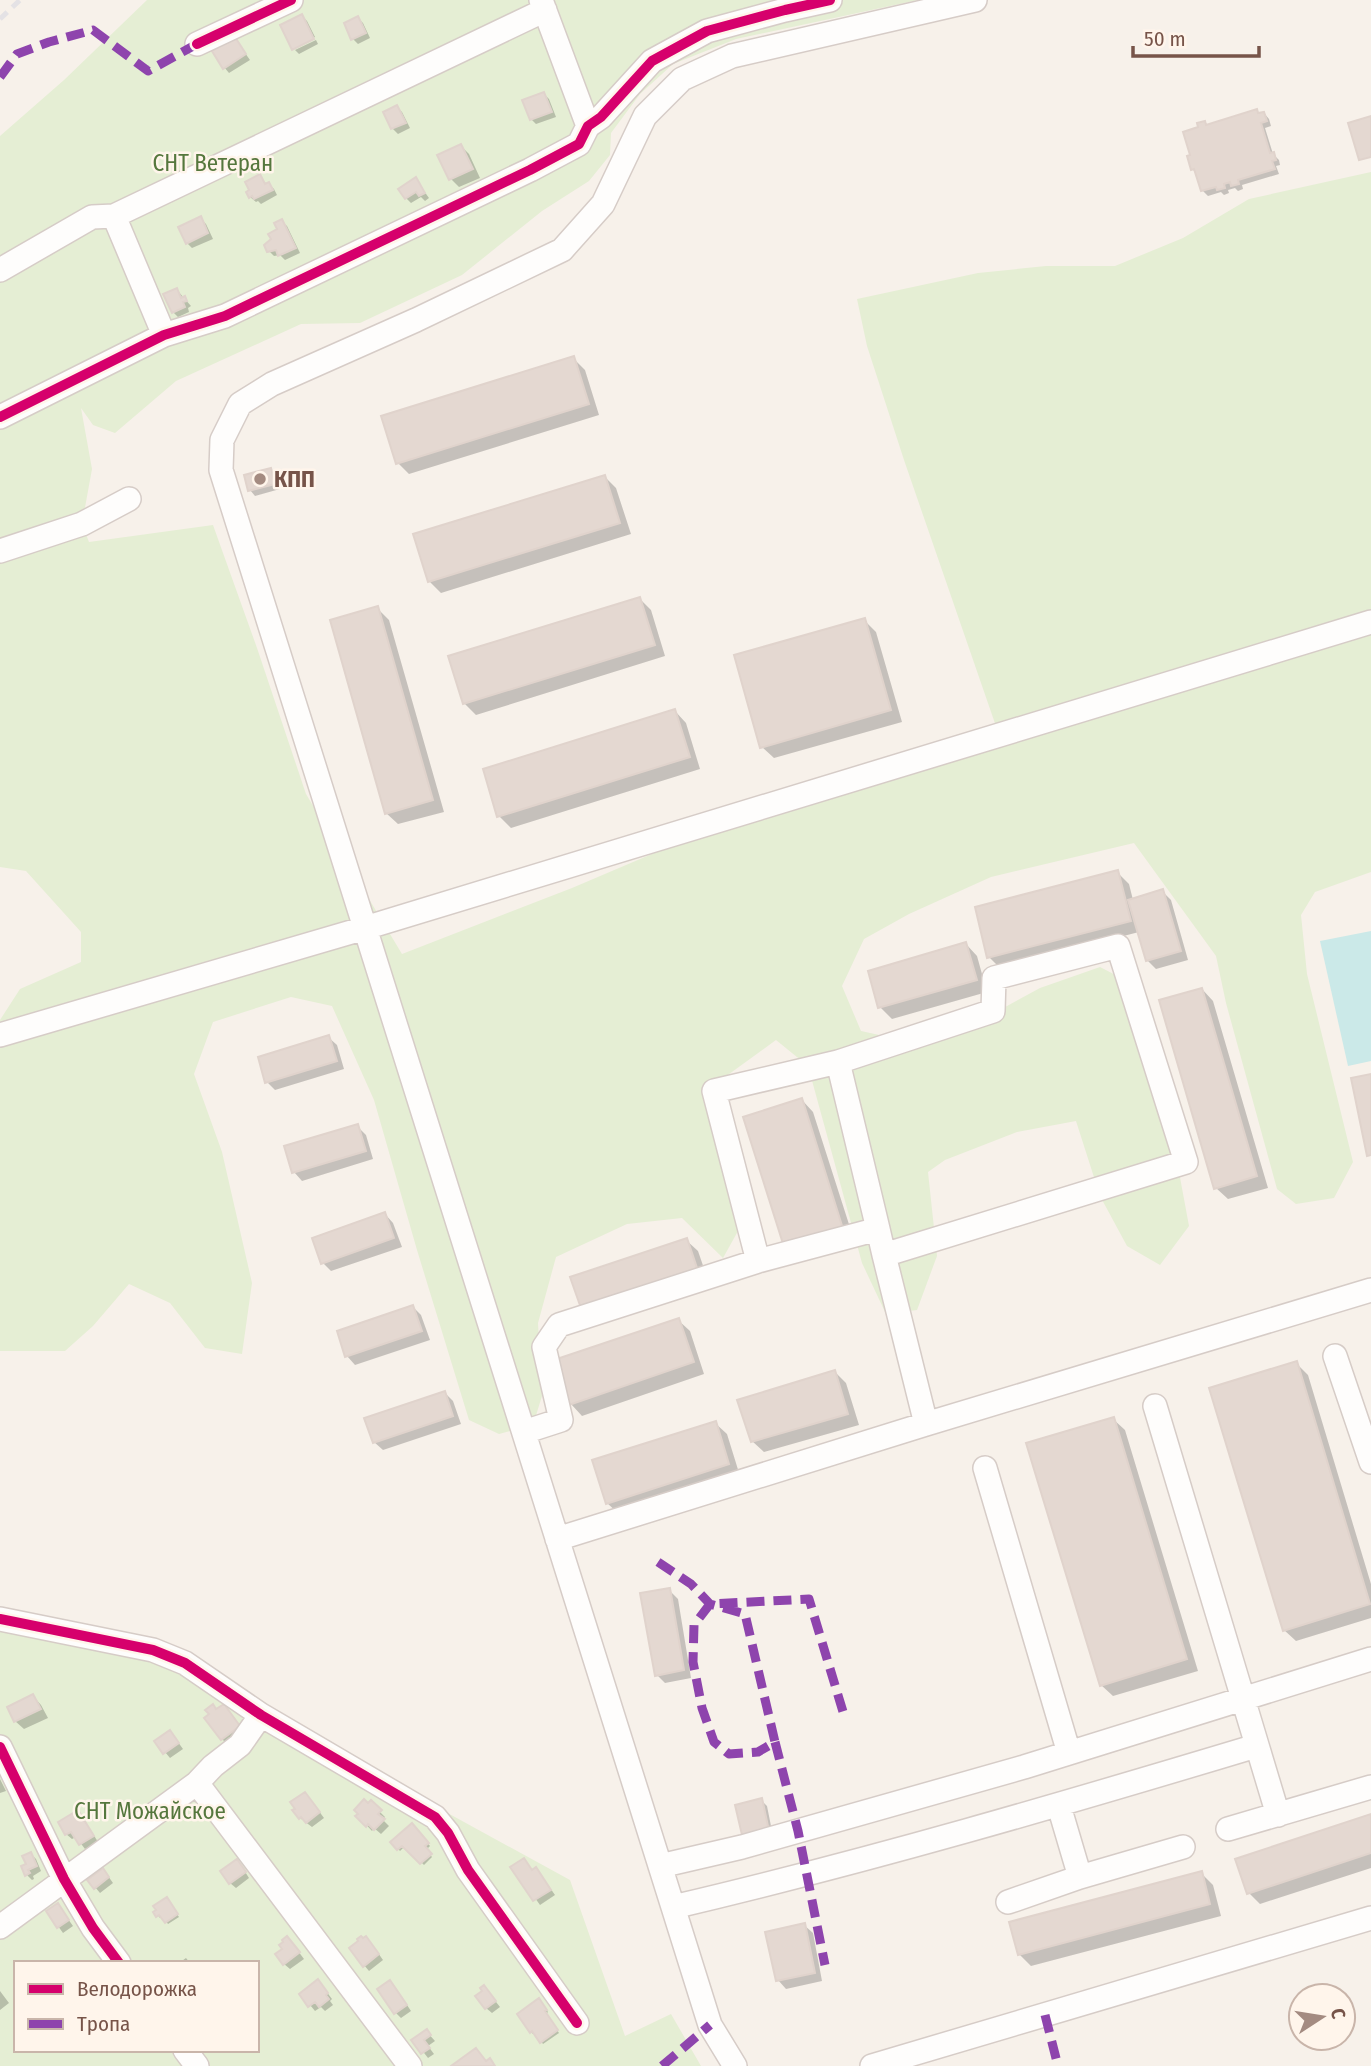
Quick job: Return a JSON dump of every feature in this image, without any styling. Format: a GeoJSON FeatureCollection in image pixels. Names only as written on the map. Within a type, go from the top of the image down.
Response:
{"type":"FeatureCollection","features":[{"type":"Feature","properties":{"kind":"street"},"geometry":{"type":"LineString","coordinates":[[197,44],[291,0]]}},
{"type":"Feature","properties":{"kind":"street"},"geometry":{"type":"LineString","coordinates":[[0,417],[164,335],[225,316],[579,144],[588,126],[600,117],[652,61],[707,31],[785,9],[830,0]]}},
{"type":"Feature","properties":{"kind":"street"},"geometry":{"type":"LineString","coordinates":[[735,2066],[710,2025],[221,470],[222,440],[240,404],[272,384],[416,320],[562,250],[603,204],[645,116],[682,79],[732,56],[975,0]]}},
{"type":"Feature","properties":{"kind":"street"},"geometry":{"type":"LineString","coordinates":[[0,270],[92,217],[114,216],[543,5],[588,126]]}},
{"type":"Feature","properties":{"kind":"street"},"geometry":{"type":"LineString","coordinates":[[114,216],[164,335]]}},
{"type":"Feature","properties":{"kind":"street"},"geometry":{"type":"LineString","coordinates":[[0,551],[82,524],[129,499]]}},
{"type":"Feature","properties":{"kind":"street"},"geometry":{"type":"LineString","coordinates":[[0,1035],[365,928],[1371,622]]}},
{"type":"Feature","properties":{"kind":"street"},"geometry":{"type":"LineString","coordinates":[[758,1261],[714,1091],[838,1062],[993,1012],[995,978],[1118,946],[1186,1162],[884,1255]]}},
{"type":"Feature","properties":{"kind":"street"},"geometry":{"type":"LineString","coordinates":[[838,1062],[926,1424]]}},
{"type":"Feature","properties":{"kind":"street"},"geometry":{"type":"LineString","coordinates":[[524,1432],[561,1420],[544,1347],[559,1325],[758,1261],[878,1229]]}},
{"type":"Feature","properties":{"kind":"street"},"geometry":{"type":"LineString","coordinates":[[557,1539],[1371,1290]]}},
{"type":"Feature","properties":{"kind":"street"},"geometry":{"type":"LineString","coordinates":[[1335,1356],[1371,1462]]}},
{"type":"Feature","properties":{"kind":"street"},"geometry":{"type":"LineString","coordinates":[[1155,1406],[1278,1815]]}},
{"type":"Feature","properties":{"kind":"street"},"geometry":{"type":"LineString","coordinates":[[985,1468],[1069,1753]]}},
{"type":"Feature","properties":{"kind":"street"},"geometry":{"type":"LineString","coordinates":[[0,1619],[153,1650],[185,1663],[261,1715],[435,1818],[448,1833],[468,1870],[577,2023]]}},
{"type":"Feature","properties":{"kind":"street"},"geometry":{"type":"LineString","coordinates":[[660,1866],[742,1847],[1069,1753],[1371,1659]]}},
{"type":"Feature","properties":{"kind":"street"},"geometry":{"type":"LineString","coordinates":[[0,1927],[197,1783],[213,1766],[240,1745],[261,1715]]}},
{"type":"Feature","properties":{"kind":"street"},"geometry":{"type":"LineString","coordinates":[[673,1907],[752,1889],[1059,1806],[1256,1746]]}},
{"type":"Feature","properties":{"kind":"street"},"geometry":{"type":"LineString","coordinates":[[0,1747],[64,1879],[93,1928],[118,1961]]}},
{"type":"Feature","properties":{"kind":"street"},"geometry":{"type":"LineString","coordinates":[[197,1783],[410,2066]]}},
{"type":"Feature","properties":{"kind":"street"},"geometry":{"type":"LineString","coordinates":[[1227,1829],[1371,1787]]}},
{"type":"Feature","properties":{"kind":"street"},"geometry":{"type":"LineString","coordinates":[[1059,1806],[1080,1877]]}},
{"type":"Feature","properties":{"kind":"street"},"geometry":{"type":"LineString","coordinates":[[1008,1902],[1080,1877],[1183,1847]]}},
{"type":"Feature","properties":{"kind":"street"},"geometry":{"type":"LineString","coordinates":[[872,2066],[1371,1918]]}},
{"type":"Feature","properties":{"kind":"green space","name":"СНТ Ветеран"},"geometry":{"type":"Polygon","coordinates":[[[147,0],[918,0],[736,39],[673,64],[640,94],[611,133],[610,155],[589,181],[542,211],[462,275],[360,323],[301,324],[176,381],[115,433],[93,425],[81,408],[92,469],[82,524],[89,542],[213,525],[306,794],[402,954],[572,888],[720,825],[999,735],[904,460],[867,346],[857,299],[978,273],[1046,266],[1115,266],[1183,238],[1249,199],[1371,172],[1371,872],[1315,892],[1301,915],[1307,974],[1353,1162],[1334,1198],[1296,1204],[1277,1189],[1226,1003],[1216,956],[1134,843],[991,877],[909,914],[864,939],[842,986],[861,1031],[906,1041],[974,1024],[1040,988],[1100,967],[1127,981],[1174,1145],[1189,1226],[1160,1265],[1127,1246],[1100,1196],[1076,1121],[1017,1132],[945,1160],[928,1172],[937,1256],[917,1310],[886,1314],[862,1263],[808,1066],[776,1040],[725,1077],[722,1100],[739,1176],[738,1231],[723,1258],[682,1218],[627,1224],[556,1257],[538,1323],[542,1396],[533,1425],[499,1434],[469,1420],[374,1100],[332,1006],[291,997],[213,1022],[194,1074],[222,1152],[252,1283],[242,1354],[205,1348],[170,1303],[129,1284],[93,1326],[65,1351],[0,1351],[0,1020],[20,989],[81,962],[81,932],[26,871],[0,867],[0,136],[64,80],[147,0]]]}},
{"type":"Feature","properties":{"kind":"green space","name":"СНТ Можайское"},"geometry":{"type":"Polygon","coordinates":[[[0,1613],[160,1643],[444,1811],[570,1880],[625,2036],[671,2014],[701,2066],[0,2066],[0,1613]]]}},
{"type":"Feature","properties":{"kind":"water"},"geometry":{"type":"Polygon","coordinates":[[[1371,931],[1371,1061],[1348,1066],[1320,941],[1371,931]]]}},
{"type":"Feature","properties":{"kind":"building"},"geometry":{"type":"Polygon","coordinates":[[[302,14],[314,39],[292,50],[280,25],[302,14]]]}},
{"type":"Feature","properties":{"kind":"building"},"geometry":{"type":"Polygon","coordinates":[[[358,16],[366,33],[351,40],[344,23],[358,16]]]}},
{"type":"Feature","properties":{"kind":"building"},"geometry":{"type":"Polygon","coordinates":[[[235,37],[246,54],[223,69],[212,51],[235,37]]]}},
{"type":"Feature","properties":{"kind":"building"},"geometry":{"type":"Polygon","coordinates":[[[544,92],[552,112],[530,120],[522,100],[544,92]]]}},
{"type":"Feature","properties":{"kind":"building"},"geometry":{"type":"Polygon","coordinates":[[[397,105],[406,123],[391,129],[383,112],[397,105]]]}},
{"type":"Feature","properties":{"kind":"building"},"geometry":{"type":"Polygon","coordinates":[[[1257,109],[1258,113],[1264,112],[1267,121],[1261,123],[1270,153],[1274,152],[1276,160],[1272,161],[1275,169],[1238,180],[1239,184],[1231,186],[1230,182],[1224,184],[1225,188],[1217,190],[1216,187],[1201,191],[1194,169],[1191,170],[1187,156],[1190,155],[1183,132],[1198,127],[1197,123],[1205,121],[1206,125],[1257,109]]]}},
{"type":"Feature","properties":{"kind":"building"},"geometry":{"type":"Polygon","coordinates":[[[1371,116],[1371,157],[1359,160],[1348,123],[1371,116]]]}},
{"type":"Feature","properties":{"kind":"building"},"geometry":{"type":"Polygon","coordinates":[[[461,144],[473,169],[449,180],[437,155],[461,144]]]}},
{"type":"Feature","properties":{"kind":"building"},"geometry":{"type":"Polygon","coordinates":[[[260,174],[265,184],[269,182],[273,190],[254,199],[252,196],[249,198],[245,182],[260,174]]]}},
{"type":"Feature","properties":{"kind":"building"},"geometry":{"type":"Polygon","coordinates":[[[416,177],[425,193],[419,196],[416,192],[405,199],[398,189],[416,177]]]}},
{"type":"Feature","properties":{"kind":"building"},"geometry":{"type":"Polygon","coordinates":[[[201,216],[208,233],[186,244],[178,227],[201,216]]]}},
{"type":"Feature","properties":{"kind":"building"},"geometry":{"type":"Polygon","coordinates":[[[282,219],[296,248],[278,256],[276,250],[267,252],[264,245],[271,239],[268,234],[277,229],[274,223],[282,219]]]}},
{"type":"Feature","properties":{"kind":"building"},"geometry":{"type":"Polygon","coordinates":[[[177,288],[181,298],[185,296],[187,301],[183,302],[185,307],[172,313],[163,294],[177,288]]]}},
{"type":"Feature","properties":{"kind":"building"},"geometry":{"type":"Polygon","coordinates":[[[574,356],[589,404],[396,464],[381,416],[574,356]]]}},
{"type":"Feature","properties":{"kind":"building","name":"КПП"},"geometry":{"type":"Polygon","coordinates":[[[271,468],[275,484],[248,491],[244,475],[271,468]]]}},
{"type":"Feature","properties":{"kind":"building"},"geometry":{"type":"Polygon","coordinates":[[[605,475],[620,523],[428,582],[413,534],[605,475]]]}},
{"type":"Feature","properties":{"kind":"building"},"geometry":{"type":"Polygon","coordinates":[[[640,597],[655,645],[463,704],[448,656],[640,597]]]}},
{"type":"Feature","properties":{"kind":"building"},"geometry":{"type":"Polygon","coordinates":[[[378,606],[433,800],[385,814],[330,620],[378,606]]]}},
{"type":"Feature","properties":{"kind":"building"},"geometry":{"type":"Polygon","coordinates":[[[865,618],[891,710],[760,748],[734,655],[865,618]]]}},
{"type":"Feature","properties":{"kind":"building"},"geometry":{"type":"Polygon","coordinates":[[[675,709],[690,757],[497,817],[483,769],[675,709]]]}},
{"type":"Feature","properties":{"kind":"building"},"geometry":{"type":"Polygon","coordinates":[[[1118,870],[1131,921],[987,958],[975,907],[1118,870]]]}},
{"type":"Feature","properties":{"kind":"building"},"geometry":{"type":"Polygon","coordinates":[[[1163,889],[1181,951],[1146,961],[1128,900],[1163,889]]]}},
{"type":"Feature","properties":{"kind":"building"},"geometry":{"type":"Polygon","coordinates":[[[966,942],[977,980],[878,1008],[868,971],[966,942]]]}},
{"type":"Feature","properties":{"kind":"building"},"geometry":{"type":"Polygon","coordinates":[[[1202,988],[1257,1176],[1214,1189],[1159,1000],[1202,988]]]}},
{"type":"Feature","properties":{"kind":"building"},"geometry":{"type":"Polygon","coordinates":[[[329,1035],[337,1061],[265,1083],[258,1057],[329,1035]]]}},
{"type":"Feature","properties":{"kind":"building"},"geometry":{"type":"Polygon","coordinates":[[[1371,1074],[1371,1155],[1367,1156],[1351,1078],[1371,1074]]]}},
{"type":"Feature","properties":{"kind":"building"},"geometry":{"type":"Polygon","coordinates":[[[802,1098],[844,1232],[785,1250],[743,1117],[802,1098]]]}},
{"type":"Feature","properties":{"kind":"building"},"geometry":{"type":"Polygon","coordinates":[[[358,1124],[366,1151],[292,1173],[284,1146],[358,1124]]]}},
{"type":"Feature","properties":{"kind":"building"},"geometry":{"type":"Polygon","coordinates":[[[385,1212],[394,1238],[321,1264],[312,1238],[385,1212]]]}},
{"type":"Feature","properties":{"kind":"building"},"geometry":{"type":"Polygon","coordinates":[[[687,1238],[698,1271],[582,1311],[570,1277],[687,1238]]]}},
{"type":"Feature","properties":{"kind":"building"},"geometry":{"type":"Polygon","coordinates":[[[413,1305],[422,1331],[345,1357],[337,1331],[413,1305]]]}},
{"type":"Feature","properties":{"kind":"building"},"geometry":{"type":"Polygon","coordinates":[[[679,1318],[694,1362],[569,1405],[554,1360],[679,1318]]]}},
{"type":"Feature","properties":{"kind":"building"},"geometry":{"type":"Polygon","coordinates":[[[1297,1361],[1370,1604],[1283,1631],[1209,1388],[1297,1361]]]}},
{"type":"Feature","properties":{"kind":"building"},"geometry":{"type":"Polygon","coordinates":[[[835,1370],[848,1414],[751,1442],[737,1400],[835,1370]]]}},
{"type":"Feature","properties":{"kind":"building"},"geometry":{"type":"Polygon","coordinates":[[[445,1391],[453,1416],[373,1443],[364,1418],[445,1391]]]}},
{"type":"Feature","properties":{"kind":"building"},"geometry":{"type":"Polygon","coordinates":[[[1114,1417],[1187,1659],[1100,1686],[1026,1443],[1114,1417]]]}},
{"type":"Feature","properties":{"kind":"building"},"geometry":{"type":"Polygon","coordinates":[[[716,1421],[729,1464],[606,1504],[592,1460],[716,1421]]]}},
{"type":"Feature","properties":{"kind":"building"},"geometry":{"type":"Polygon","coordinates":[[[670,1588],[684,1670],[655,1676],[640,1593],[670,1588]]]}},
{"type":"Feature","properties":{"kind":"building"},"geometry":{"type":"Polygon","coordinates":[[[33,1694],[41,1709],[14,1722],[7,1707],[33,1694]]]}},
{"type":"Feature","properties":{"kind":"building"},"geometry":{"type":"Polygon","coordinates":[[[213,1704],[216,1709],[224,1704],[240,1726],[221,1740],[204,1718],[209,1714],[205,1710],[213,1704]]]}},
{"type":"Feature","properties":{"kind":"building"},"geometry":{"type":"Polygon","coordinates":[[[170,1730],[179,1743],[163,1754],[154,1741],[170,1730]]]}},
{"type":"Feature","properties":{"kind":"building"},"geometry":{"type":"Polygon","coordinates":[[[305,1792],[320,1812],[306,1823],[292,1810],[295,1809],[290,1802],[305,1792]]]}},
{"type":"Feature","properties":{"kind":"building"},"geometry":{"type":"Polygon","coordinates":[[[762,1798],[769,1831],[742,1835],[735,1805],[762,1798]]]}},
{"type":"Feature","properties":{"kind":"building"},"geometry":{"type":"Polygon","coordinates":[[[364,1799],[368,1803],[371,1800],[382,1810],[378,1814],[385,1819],[374,1830],[368,1824],[366,1827],[355,1816],[358,1814],[354,1810],[364,1799]]]}},
{"type":"Feature","properties":{"kind":"building"},"geometry":{"type":"Polygon","coordinates":[[[78,1810],[94,1836],[79,1845],[71,1832],[65,1835],[58,1822],[78,1810]]]}},
{"type":"Feature","properties":{"kind":"building"},"geometry":{"type":"Polygon","coordinates":[[[1371,1814],[1371,1853],[1247,1894],[1235,1859],[1371,1814]]]}},
{"type":"Feature","properties":{"kind":"building"},"geometry":{"type":"Polygon","coordinates":[[[412,1823],[429,1843],[425,1846],[432,1854],[420,1864],[402,1846],[397,1850],[390,1842],[412,1823]]]}},
{"type":"Feature","properties":{"kind":"building"},"geometry":{"type":"Polygon","coordinates":[[[31,1852],[37,1866],[28,1870],[30,1873],[25,1876],[21,1866],[26,1864],[22,1856],[31,1852]]]}},
{"type":"Feature","properties":{"kind":"building"},"geometry":{"type":"Polygon","coordinates":[[[524,1858],[532,1870],[536,1867],[551,1890],[533,1901],[510,1867],[524,1858]]]}},
{"type":"Feature","properties":{"kind":"building"},"geometry":{"type":"Polygon","coordinates":[[[237,1859],[246,1872],[229,1884],[220,1871],[237,1859]]]}},
{"type":"Feature","properties":{"kind":"building"},"geometry":{"type":"Polygon","coordinates":[[[103,1868],[109,1877],[94,1889],[87,1880],[103,1868]]]}},
{"type":"Feature","properties":{"kind":"building"},"geometry":{"type":"Polygon","coordinates":[[[1202,1871],[1210,1904],[1018,1955],[1009,1922],[1202,1871]]]}},
{"type":"Feature","properties":{"kind":"building"},"geometry":{"type":"Polygon","coordinates":[[[167,1897],[178,1914],[165,1923],[159,1915],[156,1917],[153,1906],[167,1897]]]}},
{"type":"Feature","properties":{"kind":"building"},"geometry":{"type":"Polygon","coordinates":[[[58,1903],[69,1920],[57,1928],[46,1911],[58,1903]]]}},
{"type":"Feature","properties":{"kind":"building"},"geometry":{"type":"Polygon","coordinates":[[[805,1923],[815,1973],[776,1981],[765,1932],[805,1923]]]}},
{"type":"Feature","properties":{"kind":"building"},"geometry":{"type":"Polygon","coordinates":[[[287,1936],[300,1952],[283,1965],[275,1954],[282,1949],[279,1945],[287,1936]]]}},
{"type":"Feature","properties":{"kind":"building"},"geometry":{"type":"Polygon","coordinates":[[[361,1936],[366,1936],[379,1954],[363,1967],[349,1948],[361,1936]]]}},
{"type":"Feature","properties":{"kind":"building"},"geometry":{"type":"Polygon","coordinates":[[[318,1979],[329,1999],[319,2007],[315,2002],[308,2007],[299,1994],[318,1979]]]}},
{"type":"Feature","properties":{"kind":"building"},"geometry":{"type":"Polygon","coordinates":[[[390,1980],[407,2005],[394,2014],[377,1989],[390,1980]]]}},
{"type":"Feature","properties":{"kind":"building"},"geometry":{"type":"Polygon","coordinates":[[[484,1985],[496,2001],[485,2009],[475,1996],[482,1991],[480,1988],[484,1985]]]}},
{"type":"Feature","properties":{"kind":"building"},"geometry":{"type":"Polygon","coordinates":[[[539,1998],[558,2030],[540,2043],[517,2014],[539,1998]]]}},
{"type":"Feature","properties":{"kind":"building"},"geometry":{"type":"Polygon","coordinates":[[[427,2029],[431,2035],[424,2040],[430,2048],[421,2054],[411,2040],[427,2029]]]}},
{"type":"Feature","properties":{"kind":"building"},"geometry":{"type":"Polygon","coordinates":[[[476,2048],[486,2061],[490,2058],[495,2066],[451,2066],[476,2048]]]}},
{"type":"Feature","properties":{"kind":"railway"},"geometry":{"type":"LineString","coordinates":[[0,19],[20,0]]}},
{"type":"Feature","properties":{"kind":"marked path"},"geometry":{"type":"LineString","coordinates":[[0,77],[17,54],[93,30],[148,71],[197,44]]}},
{"type":"Feature","properties":{"kind":"marked path"},"geometry":{"type":"LineString","coordinates":[[658,1562],[691,1584],[710,1604],[745,1614],[775,1742],[758,1752],[729,1754],[714,1742],[702,1708],[693,1662],[694,1625],[710,1604],[809,1599],[844,1715]]}},
{"type":"Feature","properties":{"kind":"marked path"},"geometry":{"type":"LineString","coordinates":[[775,1742],[798,1831],[825,1965]]}},
{"type":"Feature","properties":{"kind":"marked path"},"geometry":{"type":"LineString","coordinates":[[1045,2015],[1058,2066]]}},
{"type":"Feature","properties":{"kind":"marked path"},"geometry":{"type":"LineString","coordinates":[[662,2066],[710,2025]]}},
{"type":"Feature","properties":{"kind":"cycle path"},"geometry":{"type":"LineString","coordinates":[[197,44],[291,0]]}},
{"type":"Feature","properties":{"kind":"cycle path"},"geometry":{"type":"LineString","coordinates":[[0,417],[164,335],[225,316],[579,144],[588,126],[601,117],[652,61],[707,31],[830,0]]}},
{"type":"Feature","properties":{"kind":"cycle path"},"geometry":{"type":"LineString","coordinates":[[0,1619],[153,1650],[185,1663],[261,1715],[435,1817],[448,1833],[468,1870],[577,2023]]}},
{"type":"Feature","properties":{"kind":"cycle path"},"geometry":{"type":"LineString","coordinates":[[0,1747],[64,1879],[93,1928],[118,1961]]}},
{"type":"Feature","properties":{"kind":"place","name":"КПП"},"geometry":{"type":"Point","coordinates":[260,479]}}]}
